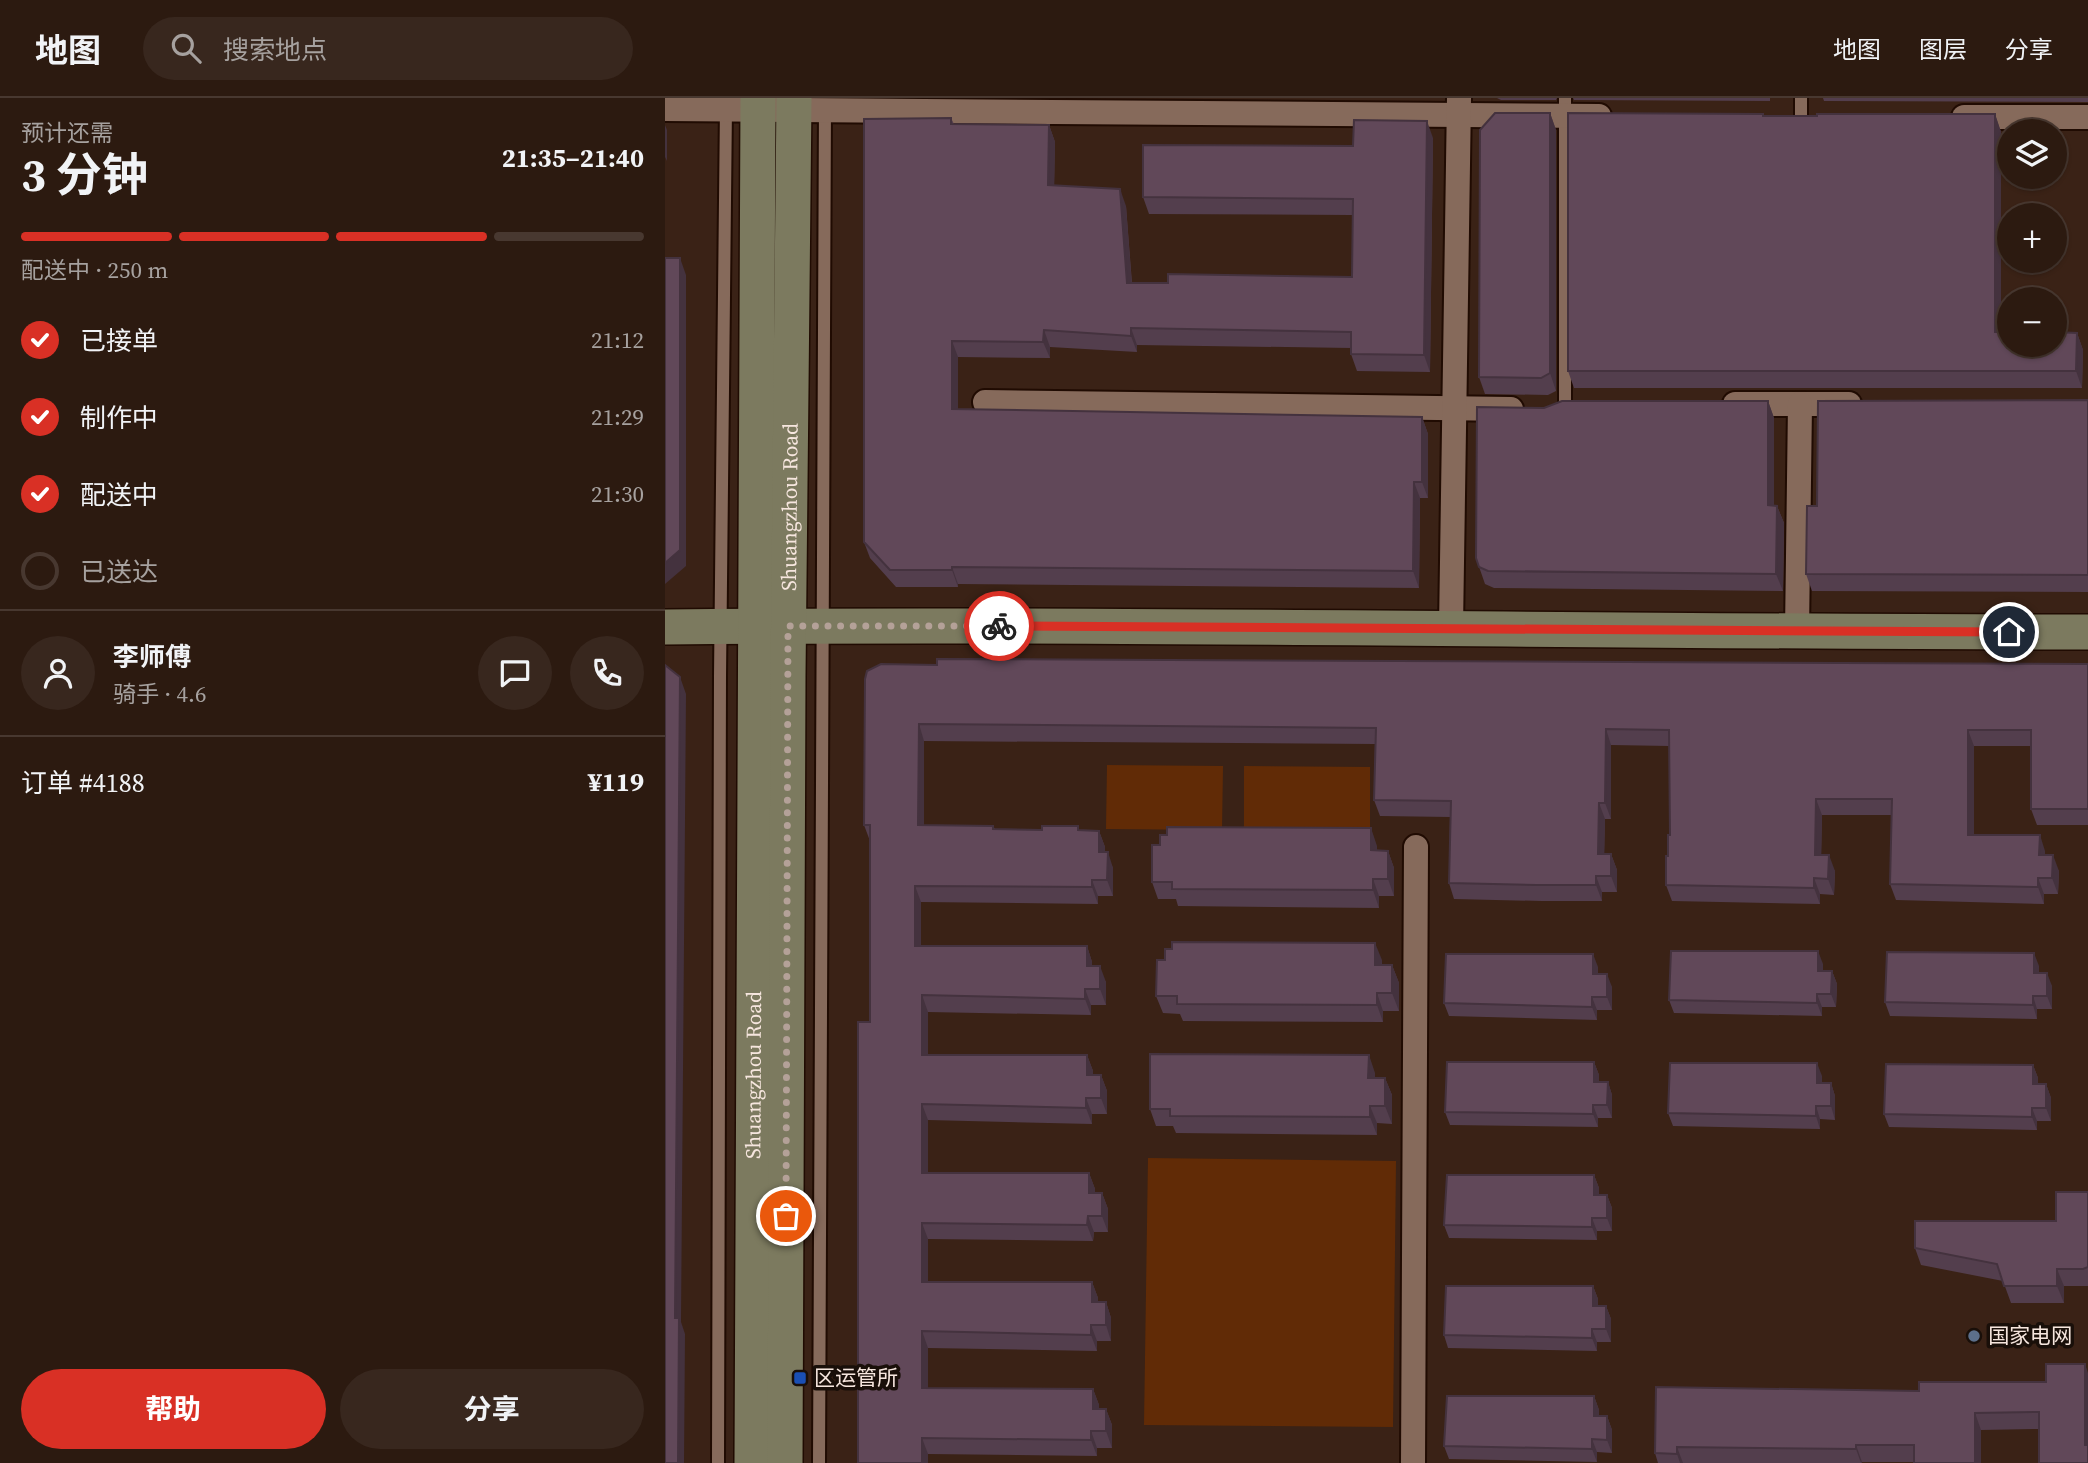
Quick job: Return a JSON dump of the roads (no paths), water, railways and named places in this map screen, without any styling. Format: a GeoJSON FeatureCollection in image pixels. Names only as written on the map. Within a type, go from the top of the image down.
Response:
{"type":"FeatureCollection","features":[{"type":"Feature","properties":{"kind":"main road","name":"Shuangzhou Road"},"geometry":{"type":"LineString","coordinates":[[742,104],[772,626],[785,1463]]}},
{"type":"Feature","properties":{"kind":"main road","name":"Shuangzhou Road"},"geometry":{"type":"LineString","coordinates":[[752,1463],[772,626],[810,104]]}},
{"type":"Feature","properties":{"kind":"main road"},"geometry":{"type":"LineString","coordinates":[[665,627],[2088,632]]}},
{"type":"Feature","properties":{"kind":"street"},"geometry":{"type":"LineString","coordinates":[[665,108],[742,104],[1565,107],[1621,116]]}},
{"type":"Feature","properties":{"kind":"street"},"geometry":{"type":"LineString","coordinates":[[1451,628],[1459,107]]}},
{"type":"Feature","properties":{"kind":"street"},"geometry":{"type":"LineString","coordinates":[[1773,116],[1801,107],[1828,116]]}},
{"type":"Feature","properties":{"kind":"street"},"geometry":{"type":"LineString","coordinates":[[1938,117],[2034,112],[2088,117]]}},
{"type":"Feature","properties":{"kind":"street"},"geometry":{"type":"LineString","coordinates":[[985,402],[1551,410],[1565,403],[1592,403]]}},
{"type":"Feature","properties":{"kind":"street"},"geometry":{"type":"LineString","coordinates":[[1717,404],[1869,404]]}},
{"type":"Feature","properties":{"kind":"street"},"geometry":{"type":"LineString","coordinates":[[1797,632],[1800,404]]}},
{"type":"Feature","properties":{"kind":"street"},"geometry":{"type":"LineString","coordinates":[[1413,1463],[1416,847]]}},
{"type":"Feature","properties":{"kind":"lane"},"geometry":{"type":"LineString","coordinates":[[718,1463],[720,626],[742,104]]}},
{"type":"Feature","properties":{"kind":"lane"},"geometry":{"type":"LineString","coordinates":[[810,104],[823,626],[819,1463]]}},
{"type":"Feature","properties":{"kind":"lane"},"geometry":{"type":"LineString","coordinates":[[1565,107],[1565,403]]}},
{"type":"Feature","properties":{"kind":"place","name":"国家电网"},"geometry":{"type":"Point","coordinates":[1974,1336]}},
{"type":"Feature","properties":{"kind":"place","name":"区运管所"},"geometry":{"type":"Point","coordinates":[800,1378]}}]}
